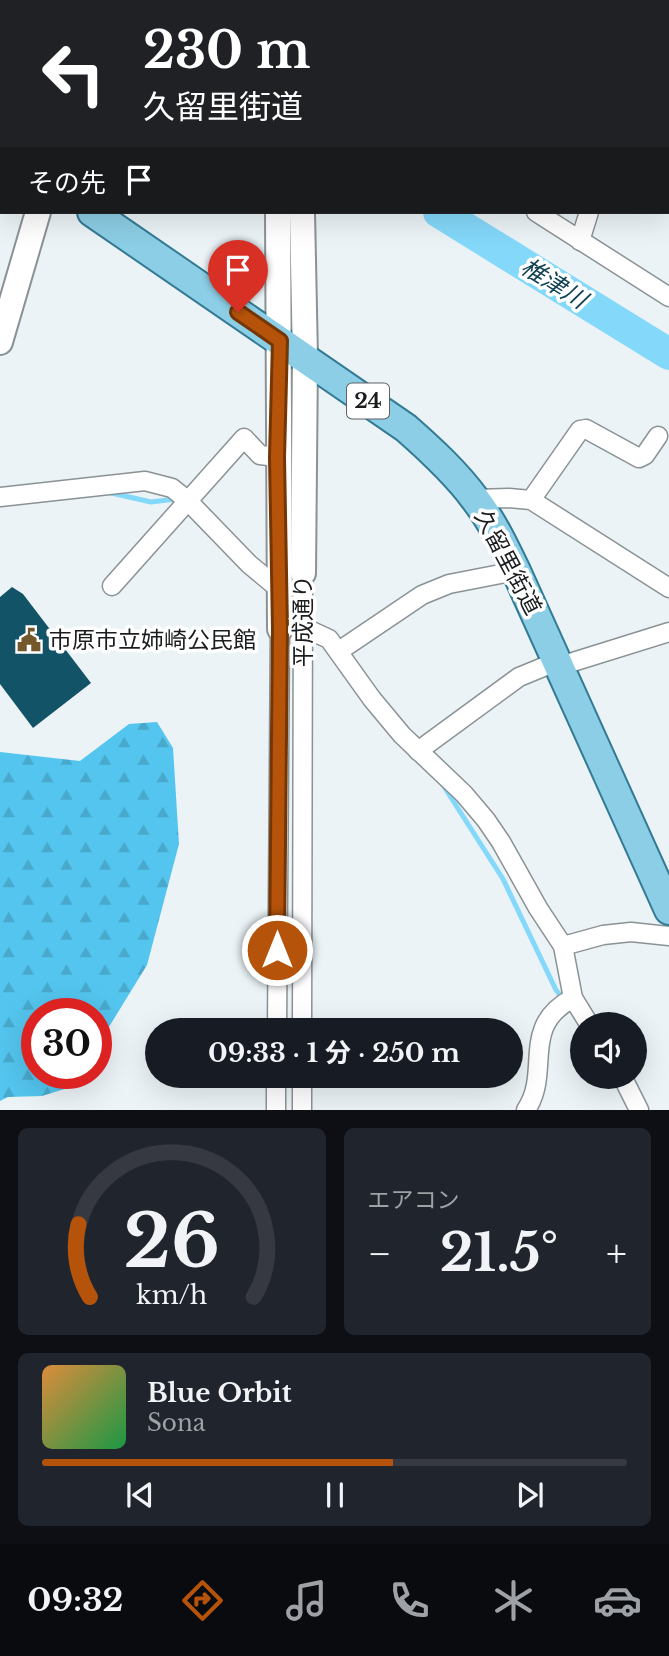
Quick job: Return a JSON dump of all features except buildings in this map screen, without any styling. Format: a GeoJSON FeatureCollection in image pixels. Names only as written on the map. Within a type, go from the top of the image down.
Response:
{"type":"FeatureCollection","features":[{"type":"Feature","properties":{"kind":"main road","name":"久留里街道"},"geometry":{"type":"LineString","coordinates":[[95,214],[407,428],[437,456],[475,499],[516,570],[667,900]]}},
{"type":"Feature","properties":{"kind":"street"},"geometry":{"type":"LineString","coordinates":[[0,342],[37,214]]}},
{"type":"Feature","properties":{"kind":"street","name":"平成通り"},"geometry":{"type":"LineString","coordinates":[[278,214],[279,589],[291,628],[302,1018]]}},
{"type":"Feature","properties":{"kind":"street","name":"平成通り"},"geometry":{"type":"LineString","coordinates":[[276,1018],[291,628],[303,573],[302,214]]}},
{"type":"Feature","properties":{"kind":"street"},"geometry":{"type":"LineString","coordinates":[[539,214],[669,297]]}},
{"type":"Feature","properties":{"kind":"street"},"geometry":{"type":"LineString","coordinates":[[580,241],[588,214]]}},
{"type":"Feature","properties":{"kind":"street"},"geometry":{"type":"LineString","coordinates":[[531,500],[580,430],[586,429],[639,458],[658,436]]}},
{"type":"Feature","properties":{"kind":"street"},"geometry":{"type":"LineString","coordinates":[[111,586],[244,438],[260,455],[277,457]]}},
{"type":"Feature","properties":{"kind":"street"},"geometry":{"type":"LineString","coordinates":[[0,498],[145,481],[172,488],[249,564],[279,589]]}},
{"type":"Feature","properties":{"kind":"street"},"geometry":{"type":"LineString","coordinates":[[475,499],[531,500],[669,588]]}},
{"type":"Feature","properties":{"kind":"street"},"geometry":{"type":"LineString","coordinates":[[339,651],[422,595],[449,584],[516,570]]}},
{"type":"Feature","properties":{"kind":"street"},"geometry":{"type":"LineString","coordinates":[[291,628],[329,639],[402,735],[464,794],[486,820],[563,946],[573,998],[582,1012]]}},
{"type":"Feature","properties":{"kind":"street"},"geometry":{"type":"LineString","coordinates":[[418,751],[519,677],[669,632]]}},
{"type":"Feature","properties":{"kind":"street"},"geometry":{"type":"LineString","coordinates":[[563,946],[603,935],[631,932],[669,936]]}},
{"type":"Feature","properties":{"kind":"street"},"geometry":{"type":"LineString","coordinates":[[526,1110],[535,1089],[539,1044],[545,1023],[559,1006],[573,998]]}},
{"type":"Feature","properties":{"kind":"street"},"geometry":{"type":"LineString","coordinates":[[276,1088],[276,1110]]}},
{"type":"Feature","properties":{"kind":"street"},"geometry":{"type":"LineString","coordinates":[[302,1088],[302,1110]]}},
{"type":"Feature","properties":{"kind":"street"},"geometry":{"type":"LineString","coordinates":[[628,1089],[639,1110]]}},
{"type":"Feature","properties":{"kind":"green space"},"geometry":{"type":"Polygon","coordinates":[[[157,722],[173,748],[179,844],[147,965],[112,1022],[112,998],[21,998],[21,1089],[65,1089],[42,1096],[8,1097],[0,1101],[0,752],[80,761],[129,724],[157,722]]]}},
{"type":"Feature","properties":{"kind":"waterway","name":"椎津川"},"geometry":{"type":"LineString","coordinates":[[442,214],[669,354]]}},
{"type":"Feature","properties":{"kind":"waterway"},"geometry":{"type":"LineString","coordinates":[[107,492],[151,502],[176,499]]}},
{"type":"Feature","properties":{"kind":"waterway"},"geometry":{"type":"LineString","coordinates":[[443,785],[503,879],[556,990],[565,1001]]}},
{"type":"Feature","properties":{"kind":"place","name":"市原市立姉崎公民館"},"geometry":{"type":"Point","coordinates":[29,640]}},
{"type":"Feature","properties":{"kind":"route"},"geometry":{"type":"LineString","coordinates":[[238,312],[280,341],[277,457],[280,629],[277,950]]}}]}
